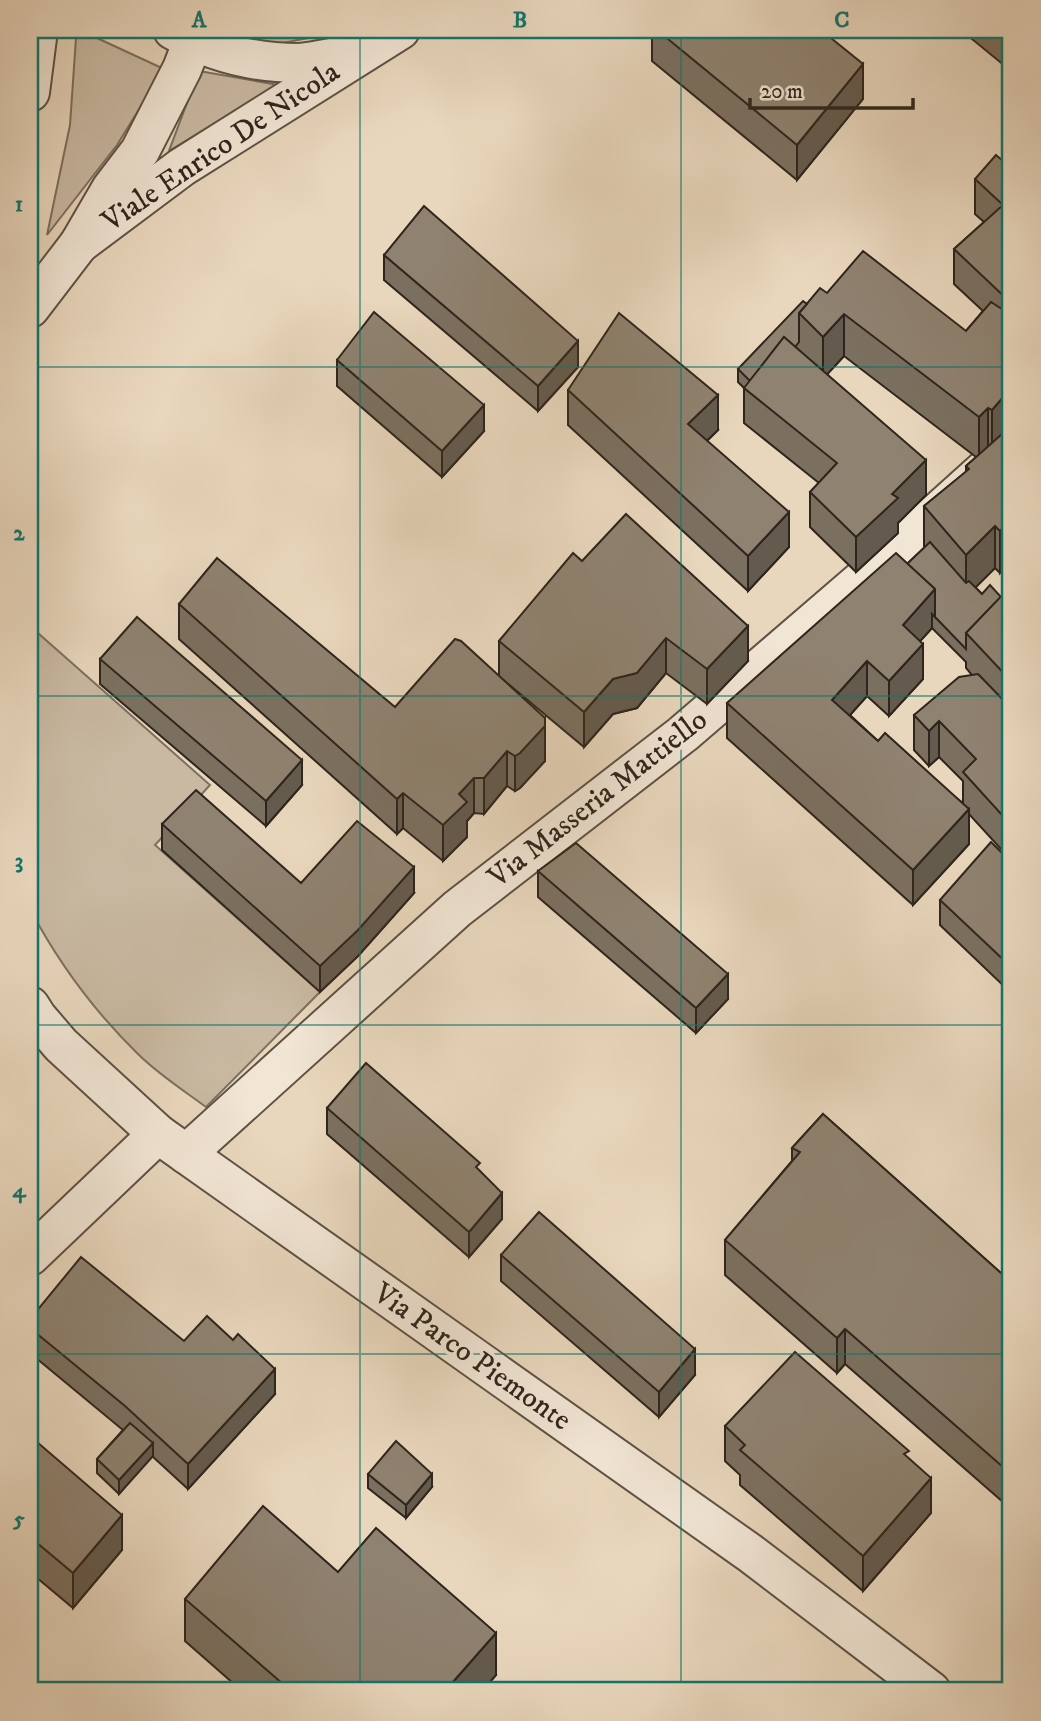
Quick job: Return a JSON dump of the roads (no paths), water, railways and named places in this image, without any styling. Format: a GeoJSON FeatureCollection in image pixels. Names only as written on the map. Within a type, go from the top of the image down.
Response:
{"type":"FeatureCollection","features":[{"type":"Feature","properties":{"kind":"street"},"geometry":{"type":"LineString","coordinates":[[30,92],[38,30]]}},
{"type":"Feature","properties":{"kind":"street","name":"Viale Enrico De Nicola"},"geometry":{"type":"LineString","coordinates":[[79,244],[182,167],[400,30]]}},
{"type":"Feature","properties":{"kind":"street"},"geometry":{"type":"LineString","coordinates":[[187,34],[246,59],[301,63],[364,52]]}},
{"type":"Feature","properties":{"kind":"street","name":"Viale Enrico De Nicola"},"geometry":{"type":"LineString","coordinates":[[30,308],[79,244],[111,189],[139,151],[182,69],[187,34]]}},
{"type":"Feature","properties":{"kind":"street","name":"Via Masseria Mattiello"},"geometry":{"type":"LineString","coordinates":[[30,1256],[172,1144],[457,909],[683,734],[869,574],[1011,446]]}},
{"type":"Feature","properties":{"kind":"street","name":"Via Parco Piemonte"},"geometry":{"type":"LineString","coordinates":[[32,1015],[61,1045],[172,1144],[750,1553],[931,1691]]}}]}
